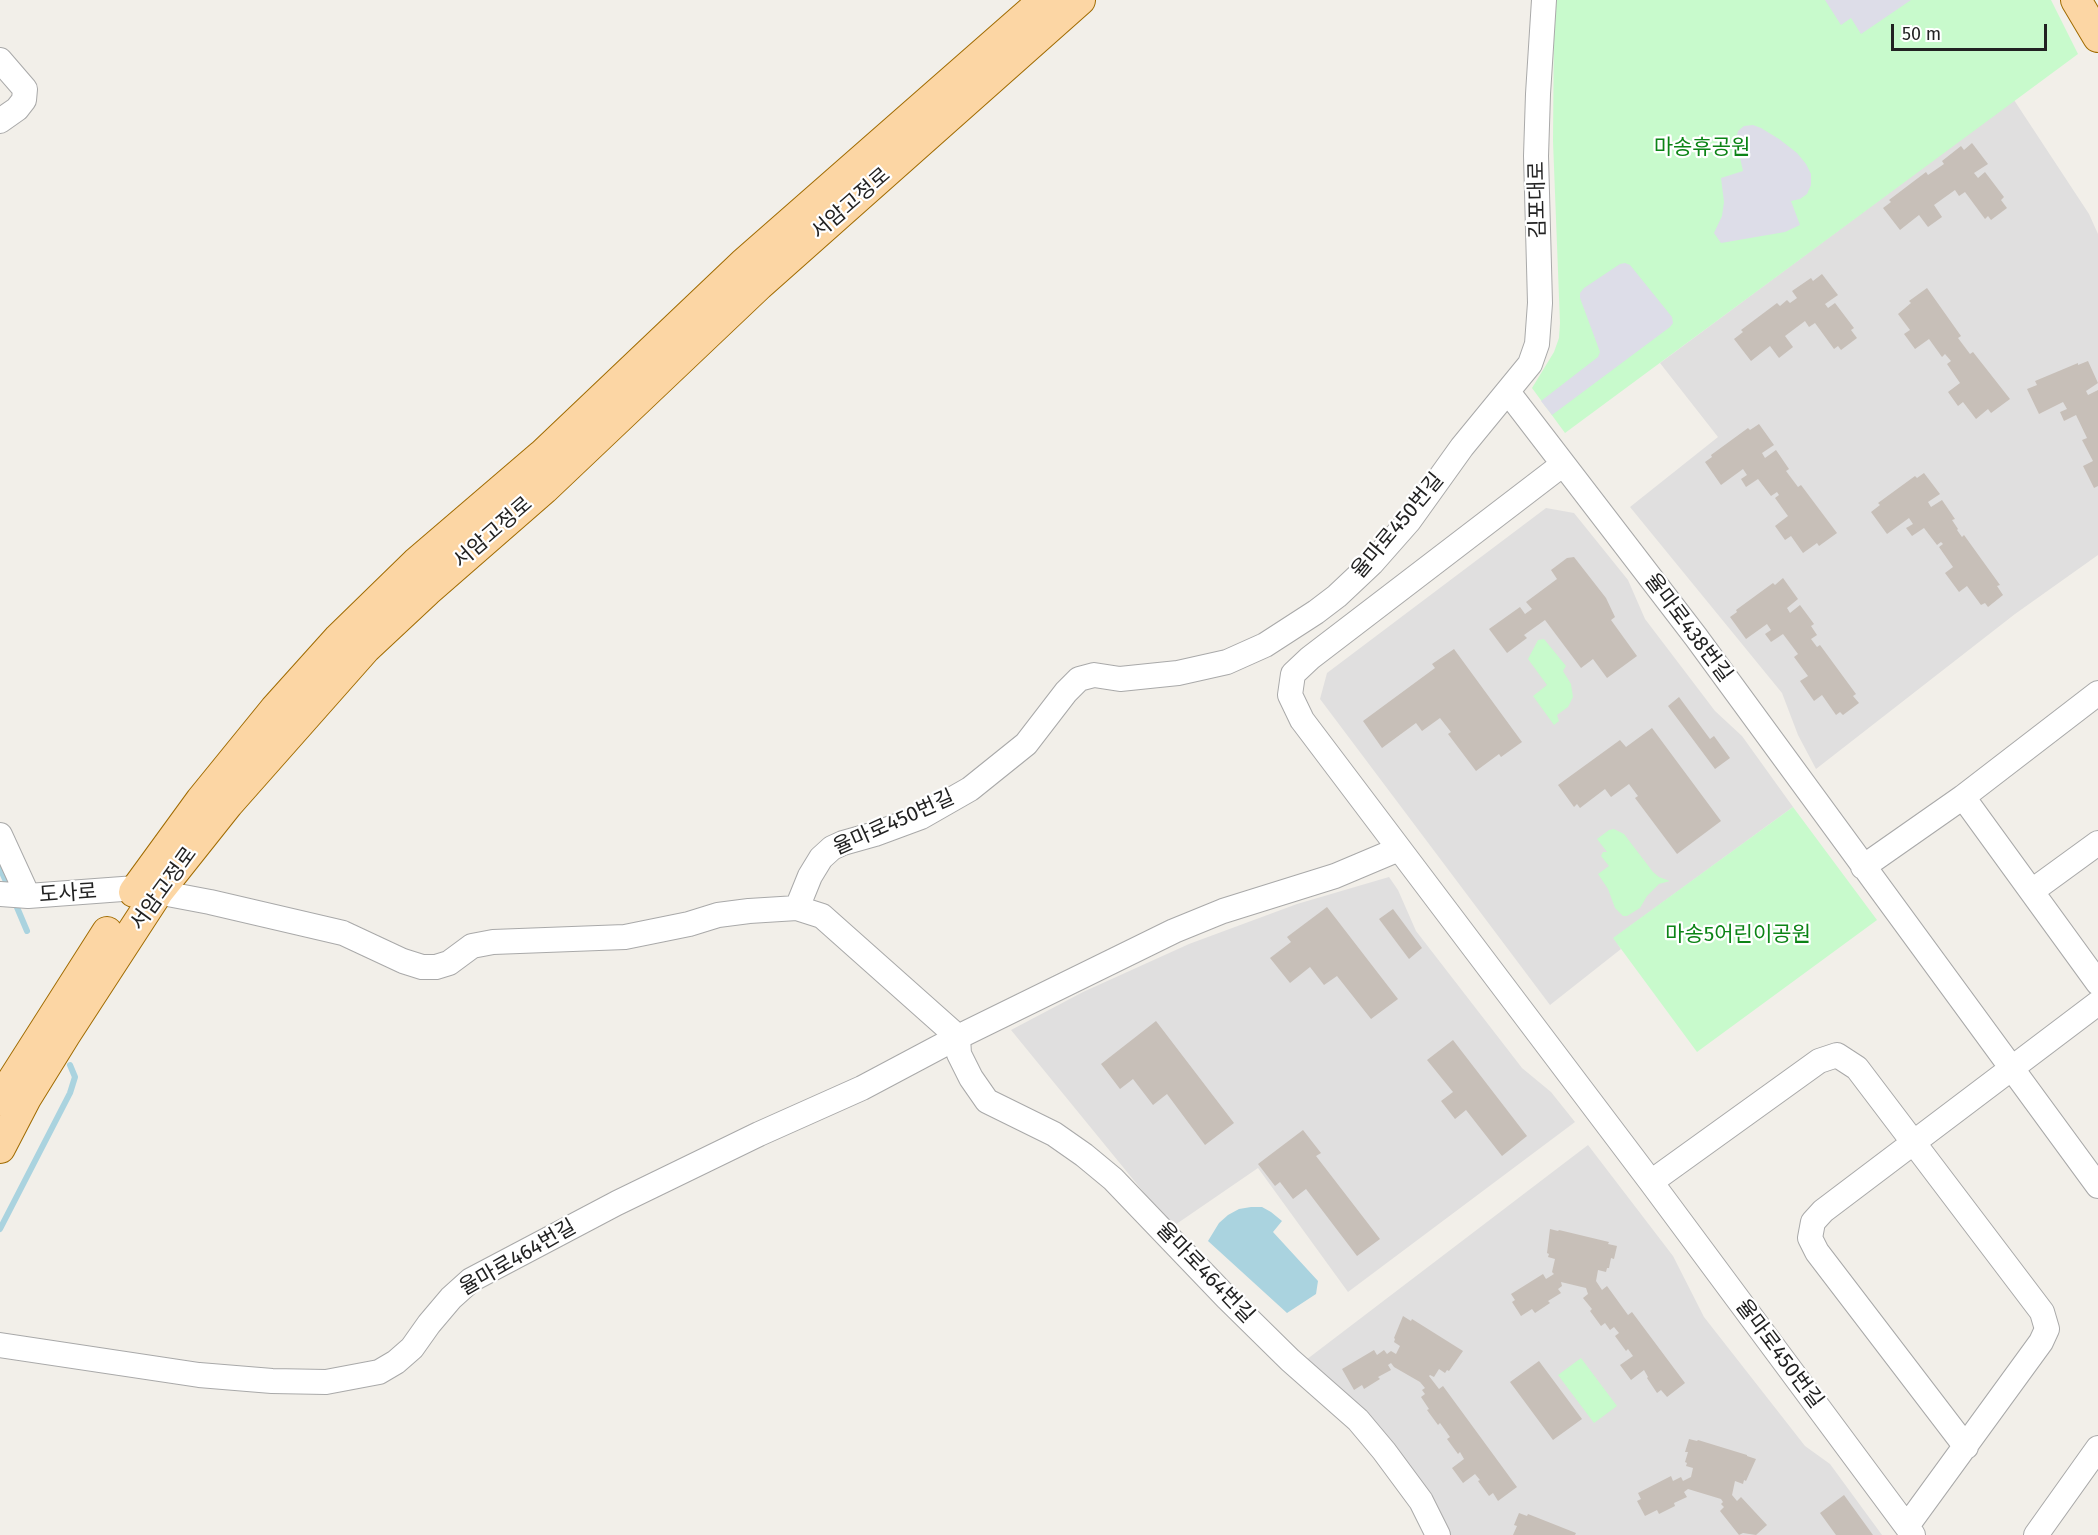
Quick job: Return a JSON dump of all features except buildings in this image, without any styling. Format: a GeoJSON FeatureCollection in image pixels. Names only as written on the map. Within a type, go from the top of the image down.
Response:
{"type":"FeatureCollection","features":[{"type":"Feature","properties":{"kind":"main road","name":"서암고정로"},"geometry":{"type":"LineString","coordinates":[[0,1148],[201,800],[275,709],[338,639],[416,563],[542,455],[743,264],[1044,0]]}},
{"type":"Feature","properties":{"kind":"main road","name":"서암고정로"},"geometry":{"type":"LineString","coordinates":[[0,1100],[70,987],[147,890],[228,804],[366,648],[427,591],[544,489],[759,285],[1080,0]]}},
{"type":"Feature","properties":{"kind":"main road"},"geometry":{"type":"LineString","coordinates":[[2076,0],[2098,37]]}},
{"type":"Feature","properties":{"kind":"street","name":"김포대로"},"geometry":{"type":"LineString","coordinates":[[1508,393],[1530,364],[1537,344],[1539,327],[1537,135],[1544,0]]}},
{"type":"Feature","properties":{"kind":"street"},"geometry":{"type":"LineString","coordinates":[[0,60],[25,90],[24,100],[17,109],[0,121]]}},
{"type":"Feature","properties":{"kind":"street","name":"율마로438번길"},"geometry":{"type":"LineString","coordinates":[[1508,393],[1696,637],[2098,1186]]}},
{"type":"Feature","properties":{"kind":"street","name":"율마로450번길"},"geometry":{"type":"LineString","coordinates":[[797,908],[810,876],[821,858],[832,848],[921,817],[970,789],[1026,744],[1066,692],[1079,679],[1094,675],[1120,679],[1178,674],[1227,662],[1265,645],[1316,612],[1379,555],[1409,521],[1462,447],[1508,393]]}},
{"type":"Feature","properties":{"kind":"street","name":"율마로450번길"},"geometry":{"type":"LineString","coordinates":[[1562,465],[1310,658],[1293,674],[1290,695],[1302,720],[1651,1182],[1910,1531],[1966,1447],[2041,1342],[2047,1329],[2042,1312],[1857,1068],[1837,1055],[1819,1060],[1651,1182]]}},
{"type":"Feature","properties":{"kind":"street"},"geometry":{"type":"LineString","coordinates":[[1863,867],[1963,797],[2098,693]]}},
{"type":"Feature","properties":{"kind":"street"},"geometry":{"type":"LineString","coordinates":[[1963,797],[2098,983]]}},
{"type":"Feature","properties":{"kind":"street"},"geometry":{"type":"LineString","coordinates":[[0,835],[28,896]]}},
{"type":"Feature","properties":{"kind":"street"},"geometry":{"type":"LineString","coordinates":[[2032,891],[2098,843]]}},
{"type":"Feature","properties":{"kind":"street"},"geometry":{"type":"LineString","coordinates":[[147,890],[343,933],[403,962],[422,967],[436,967],[448,963],[472,946],[493,942],[625,938],[718,915],[797,908],[822,916],[958,1036],[1174,931],[1223,911],[1345,872],[1399,849]]}},
{"type":"Feature","properties":{"kind":"street","name":"도사로"},"geometry":{"type":"LineString","coordinates":[[0,894],[28,896],[147,890]]}},
{"type":"Feature","properties":{"kind":"street"},"geometry":{"type":"LineString","coordinates":[[1966,1447],[1817,1252],[1810,1238],[1813,1222],[1823,1211],[2098,1003]]}},
{"type":"Feature","properties":{"kind":"street","name":"율마로464번길"},"geometry":{"type":"LineString","coordinates":[[0,1346],[199,1375],[272,1381],[326,1382],[379,1372],[396,1362],[412,1348],[451,1298],[471,1280],[617,1203],[759,1134],[862,1088],[958,1036],[959,1054],[971,1078],[987,1101],[1054,1134],[1113,1179],[1290,1360],[1358,1420],[1384,1450],[1421,1501],[1438,1535]]}},
{"type":"Feature","properties":{"kind":"street"},"geometry":{"type":"LineString","coordinates":[[2036,1535],[2098,1448]]}},
{"type":"Feature","properties":{"kind":"shaded area"},"geometry":{"type":"Polygon","coordinates":[[[1825,0],[1911,0],[1861,34],[1851,18],[1841,25],[1825,0]]]}},
{"type":"Feature","properties":{"kind":"shaded area"},"geometry":{"type":"Polygon","coordinates":[[[2014,100],[2089,214],[2098,234],[2098,555],[2015,614],[1816,769],[1798,735],[1782,693],[1630,507],[1718,437],[1660,363],[2014,100]]]}},
{"type":"Feature","properties":{"kind":"shaded area"},"geometry":{"type":"Polygon","coordinates":[[[1753,125],[1779,139],[1797,153],[1811,174],[1811,185],[1807,194],[1791,201],[1800,225],[1785,232],[1721,243],[1714,233],[1722,216],[1724,202],[1721,178],[1743,171],[1736,140],[1738,131],[1744,126],[1753,125]]]}},
{"type":"Feature","properties":{"kind":"shaded area"},"geometry":{"type":"Polygon","coordinates":[[[1620,264],[1630,265],[1672,317],[1673,323],[1552,415],[1541,401],[1598,357],[1600,352],[1580,293],[1620,264]]]}},
{"type":"Feature","properties":{"kind":"shaded area"},"geometry":{"type":"Polygon","coordinates":[[[1546,508],[1574,513],[1628,580],[1645,619],[1715,711],[1742,736],[1793,807],[1614,938],[1621,949],[1550,1005],[1320,699],[1327,673],[1546,508]]]}},
{"type":"Feature","properties":{"kind":"shaded area"},"geometry":{"type":"Polygon","coordinates":[[[1389,877],[1398,890],[1416,931],[1522,1068],[1551,1092],[1575,1122],[1348,1292],[1258,1168],[1172,1227],[1011,1030],[1083,992],[1189,944],[1297,904],[1389,877]]]}},
{"type":"Feature","properties":{"kind":"shaded area"},"geometry":{"type":"Polygon","coordinates":[[[1588,1145],[1673,1256],[1704,1317],[1805,1446],[1830,1464],[1882,1535],[1447,1535],[1302,1363],[1588,1145]]]}},
{"type":"Feature","properties":{"kind":"green space","name":"마송휴공원"},"geometry":{"type":"Polygon","coordinates":[[[1556,0],[2051,0],[2078,54],[1565,433],[1532,388],[1554,352],[1559,338],[1560,323],[1553,141],[1556,0]]]}},
{"type":"Feature","properties":{"kind":"green space"},"geometry":{"type":"Polygon","coordinates":[[[1544,639],[1566,666],[1563,671],[1571,684],[1573,697],[1568,707],[1557,715],[1559,721],[1554,725],[1533,696],[1547,685],[1528,659],[1538,640],[1544,639]]]}},
{"type":"Feature","properties":{"kind":"green space","name":"마송5어린이공원"},"geometry":{"type":"Polygon","coordinates":[[[1793,807],[1877,920],[1697,1052],[1613,938],[1793,807]]]}},
{"type":"Feature","properties":{"kind":"green space"},"geometry":{"type":"Polygon","coordinates":[[[1614,829],[1624,834],[1653,872],[1670,881],[1659,884],[1647,896],[1640,908],[1627,916],[1623,916],[1615,908],[1608,889],[1598,874],[1609,866],[1601,856],[1603,852],[1607,852],[1597,839],[1614,829]]]}},
{"type":"Feature","properties":{"kind":"green space"},"geometry":{"type":"Polygon","coordinates":[[[1581,1358],[1617,1406],[1594,1423],[1558,1375],[1581,1358]]]}},
{"type":"Feature","properties":{"kind":"water"},"geometry":{"type":"Polygon","coordinates":[[[1262,1207],[1282,1221],[1273,1232],[1318,1281],[1316,1294],[1287,1313],[1208,1241],[1219,1223],[1228,1215],[1239,1209],[1262,1207]]]}},
{"type":"Feature","properties":{"kind":"waterway"},"geometry":{"type":"LineString","coordinates":[[0,868],[8,886]]}},
{"type":"Feature","properties":{"kind":"waterway"},"geometry":{"type":"LineString","coordinates":[[16,905],[27,931]]}},
{"type":"Feature","properties":{"kind":"waterway"},"geometry":{"type":"LineString","coordinates":[[0,1229],[70,1093],[75,1077],[70,1065]]}}]}
